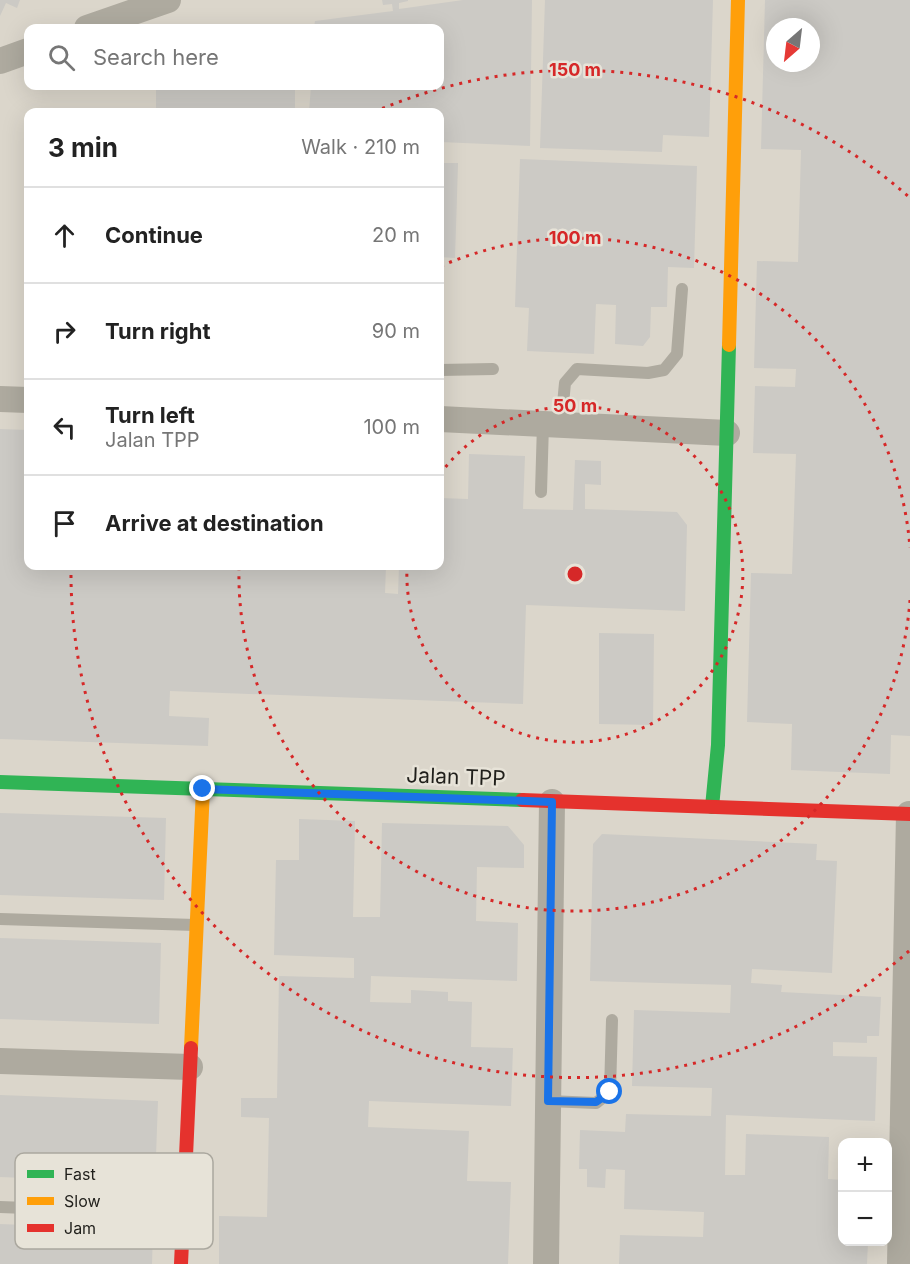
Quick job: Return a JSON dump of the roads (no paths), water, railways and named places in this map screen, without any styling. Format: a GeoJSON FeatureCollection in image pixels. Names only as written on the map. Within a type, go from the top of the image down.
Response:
{"type":"FeatureCollection","features":[{"type":"Feature","properties":{"kind":"street"},"geometry":{"type":"LineString","coordinates":[[99,24],[168,0]]}},
{"type":"Feature","properties":{"kind":"street"},"geometry":{"type":"LineString","coordinates":[[712,807],[718,745],[738,0]]}},
{"type":"Feature","properties":{"kind":"street"},"geometry":{"type":"LineString","coordinates":[[0,61],[24,52]]}},
{"type":"Feature","properties":{"kind":"street"},"geometry":{"type":"LineString","coordinates":[[0,399],[24,400]]}},
{"type":"Feature","properties":{"kind":"street"},"geometry":{"type":"LineString","coordinates":[[444,419],[727,433]]}},
{"type":"Feature","properties":{"kind":"street","name":"Jalan TPP"},"geometry":{"type":"LineString","coordinates":[[0,782],[910,814]]}},
{"type":"Feature","properties":{"kind":"street"},"geometry":{"type":"LineString","coordinates":[[186,1153],[203,789]]}},
{"type":"Feature","properties":{"kind":"street"},"geometry":{"type":"LineString","coordinates":[[546,1264],[552,802]]}},
{"type":"Feature","properties":{"kind":"street"},"geometry":{"type":"LineString","coordinates":[[900,1264],[906,1118],[910,814]]}},
{"type":"Feature","properties":{"kind":"street"},"geometry":{"type":"LineString","coordinates":[[0,1061],[190,1067]]}},
{"type":"Feature","properties":{"kind":"street"},"geometry":{"type":"LineString","coordinates":[[181,1264],[182,1249]]}},
{"type":"Feature","properties":{"kind":"lane"},"geometry":{"type":"LineString","coordinates":[[541,492],[552,425],[565,383],[577,369],[648,373],[664,370],[678,354],[682,289]]}},
{"type":"Feature","properties":{"kind":"lane"},"geometry":{"type":"LineString","coordinates":[[444,370],[493,369]]}},
{"type":"Feature","properties":{"kind":"lane"},"geometry":{"type":"LineString","coordinates":[[0,919],[196,925]]}},
{"type":"Feature","properties":{"kind":"lane"},"geometry":{"type":"LineString","coordinates":[[548,1101],[596,1102],[610,1092],[612,1020]]}},
{"type":"Feature","properties":{"kind":"lane"},"geometry":{"type":"LineString","coordinates":[[0,1207],[15,1208]]}}]}
